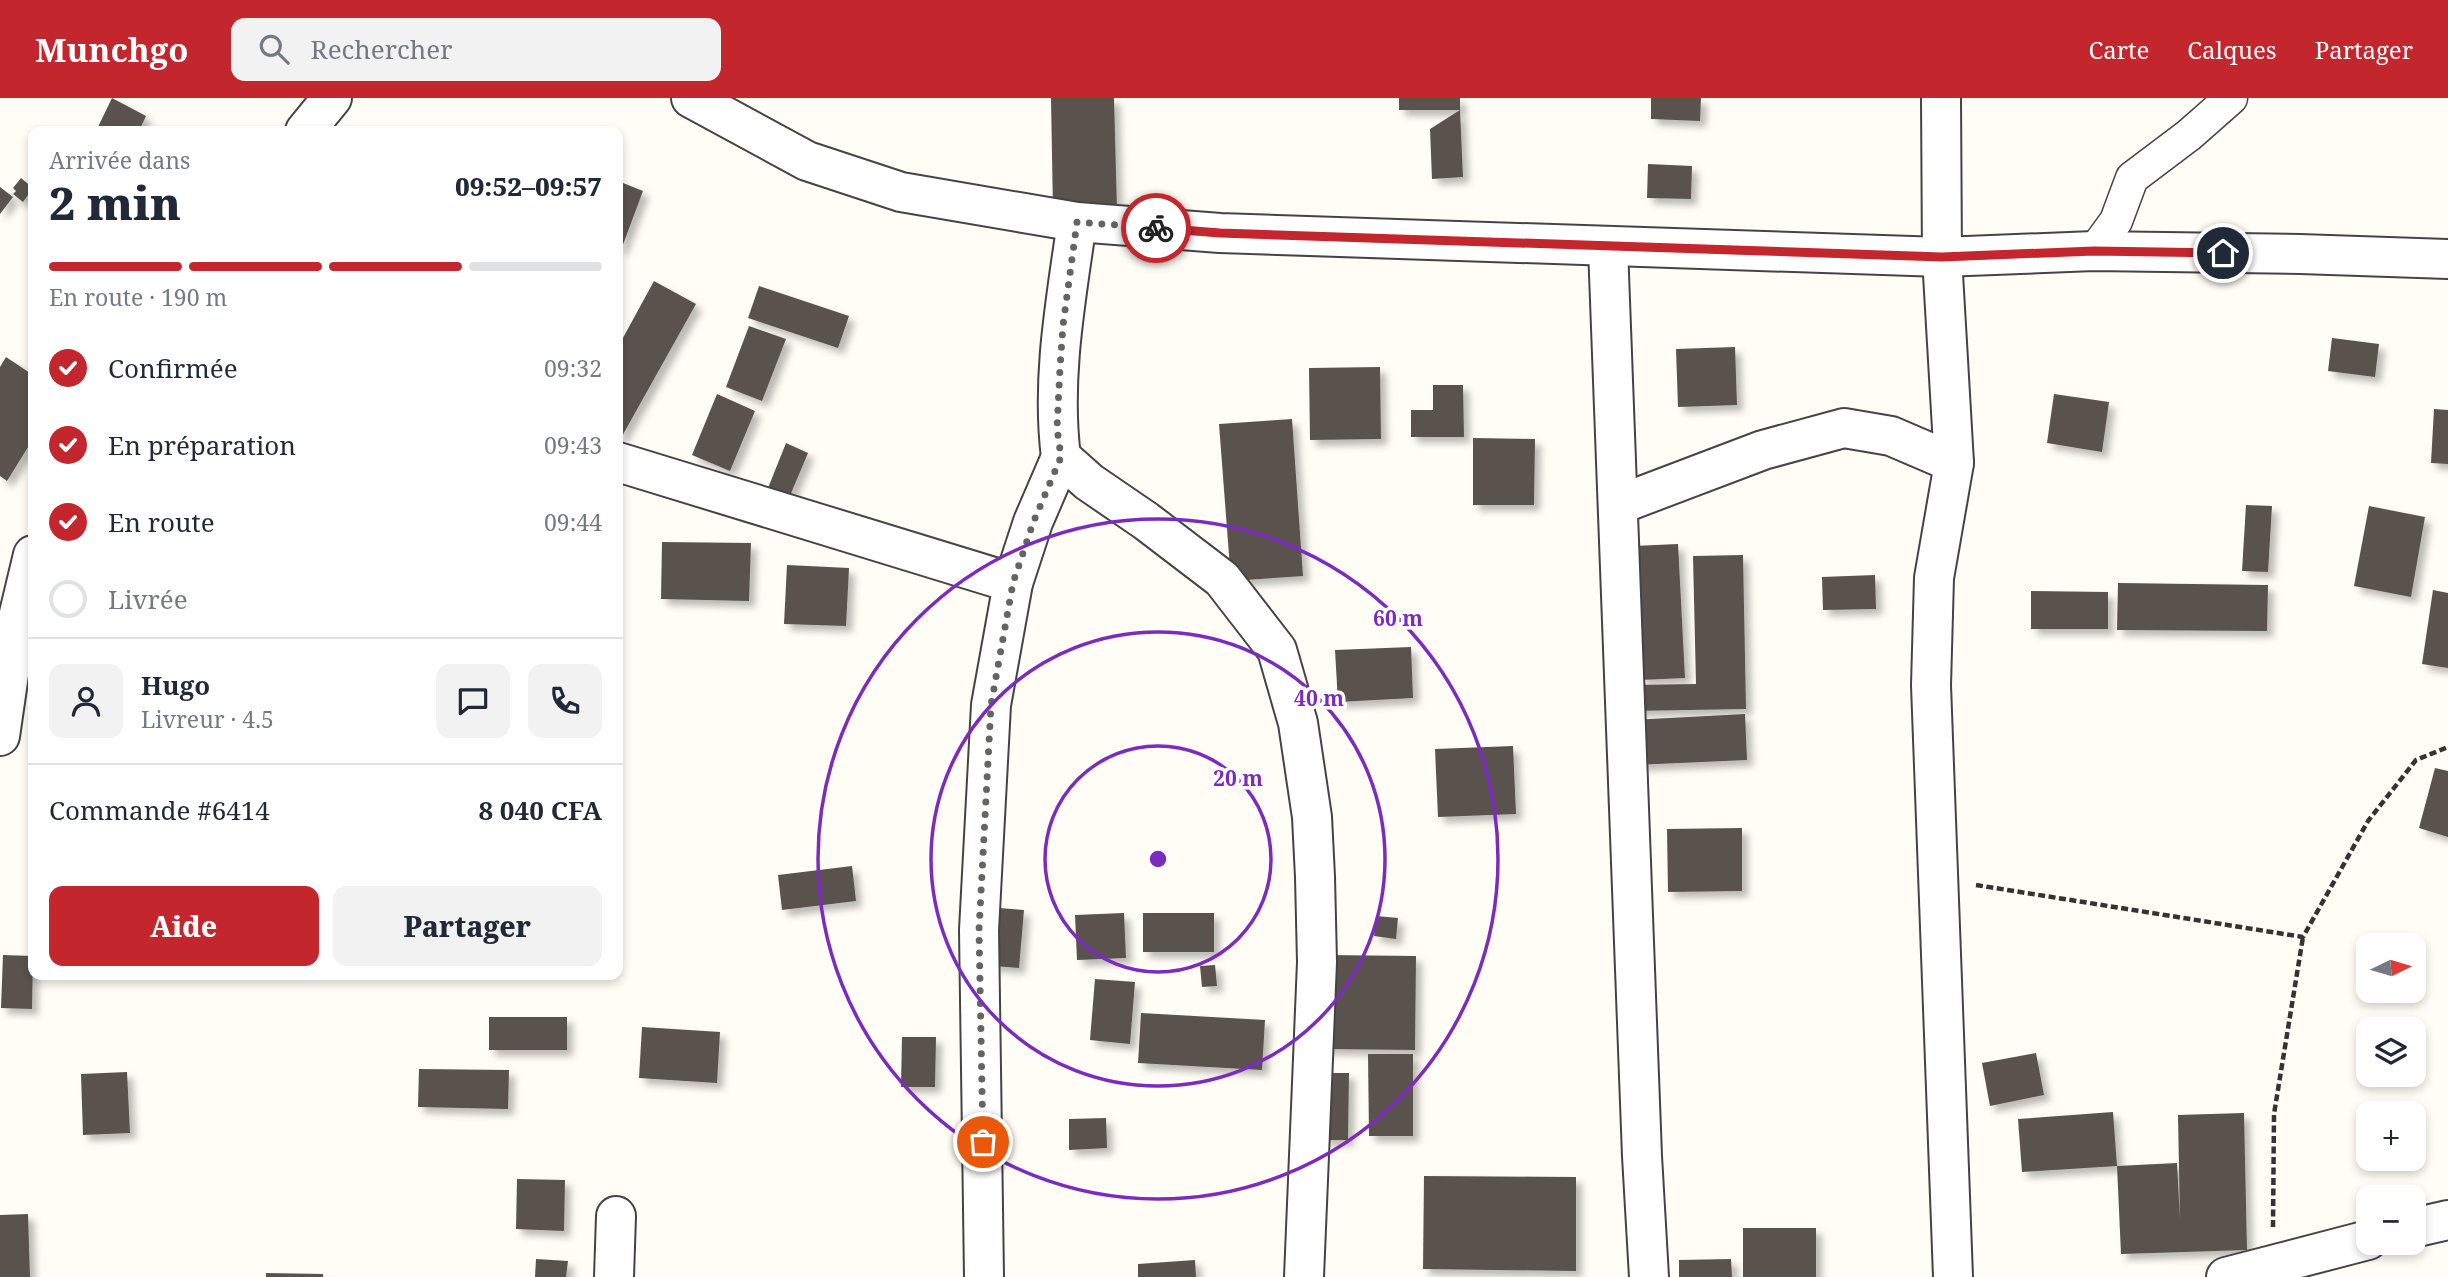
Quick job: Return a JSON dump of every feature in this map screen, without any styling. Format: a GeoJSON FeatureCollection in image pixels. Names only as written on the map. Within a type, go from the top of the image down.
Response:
{"type":"FeatureCollection","features":[{"type":"Feature","properties":{"kind":"street"},"geometry":{"type":"LineString","coordinates":[[309,126],[332,98]]}},
{"type":"Feature","properties":{"kind":"street"},"geometry":{"type":"LineString","coordinates":[[691,98],[807,161],[901,192],[1077,222],[1220,233],[1942,257],[2094,251],[2448,259]]}},
{"type":"Feature","properties":{"kind":"street"},"geometry":{"type":"LineString","coordinates":[[1941,98],[1942,257],[1954,463],[1934,578],[1931,685],[1953,1277]]}},
{"type":"Feature","properties":{"kind":"street"},"geometry":{"type":"LineString","coordinates":[[2094,251],[2116,221],[2132,178],[2189,135],[2231,98]]}},
{"type":"Feature","properties":{"kind":"street"},"geometry":{"type":"LineString","coordinates":[[984,1277],[979,930],[991,705],[1013,583],[1033,523],[1061,457],[1057,428],[1058,389],[1063,325],[1077,222]]}},
{"type":"Feature","properties":{"kind":"street"},"geometry":{"type":"LineString","coordinates":[[1608,247],[1642,1156],[1649,1277]]}},
{"type":"Feature","properties":{"kind":"street"},"geometry":{"type":"LineString","coordinates":[[1618,505],[1763,450],[1844,428],[1891,436],[1954,463]]}},
{"type":"Feature","properties":{"kind":"street"},"geometry":{"type":"LineString","coordinates":[[1061,457],[1089,482],[1222,579],[1277,650],[1298,723],[1312,817],[1317,962],[1304,1277]]}},
{"type":"Feature","properties":{"kind":"street"},"geometry":{"type":"LineString","coordinates":[[623,464],[1013,583]]}},
{"type":"Feature","properties":{"kind":"street"},"geometry":{"type":"LineString","coordinates":[[0,736],[16,626],[28,576]]}},
{"type":"Feature","properties":{"kind":"street"},"geometry":{"type":"LineString","coordinates":[[614,1277],[616,1216]]}},
{"type":"Feature","properties":{"kind":"street"},"geometry":{"type":"LineString","coordinates":[[2426,1225],[2448,1220]]}},
{"type":"Feature","properties":{"kind":"street"},"geometry":{"type":"LineString","coordinates":[[2226,1277],[2298,1264],[2356,1244]]}},
{"type":"Feature","properties":{"kind":"path"},"geometry":{"type":"LineString","coordinates":[[2298,1264],[2274,1114],[2303,937],[2368,821],[2417,760],[2448,747]]}},
{"type":"Feature","properties":{"kind":"path"},"geometry":{"type":"LineString","coordinates":[[1937,879],[2303,937]]}},
{"type":"Feature","properties":{"kind":"building"},"geometry":{"type":"Polygon","coordinates":[[[112,98],[146,116],[141,126],[98,126],[112,98]]]}},
{"type":"Feature","properties":{"kind":"building"},"geometry":{"type":"Polygon","coordinates":[[[1051,98],[1114,98],[1117,210],[1053,211],[1051,98]]]}},
{"type":"Feature","properties":{"kind":"building"},"geometry":{"type":"Polygon","coordinates":[[[1399,98],[1460,98],[1460,110],[1399,110],[1399,98]]]}},
{"type":"Feature","properties":{"kind":"building"},"geometry":{"type":"Polygon","coordinates":[[[1651,98],[1701,98],[1700,121],[1651,119],[1651,98]]]}},
{"type":"Feature","properties":{"kind":"building"},"geometry":{"type":"Polygon","coordinates":[[[1460,110],[1463,177],[1432,179],[1430,129],[1460,110]]]}},
{"type":"Feature","properties":{"kind":"building"},"geometry":{"type":"Polygon","coordinates":[[[1648,164],[1692,166],[1691,199],[1647,198],[1648,164]]]}},
{"type":"Feature","properties":{"kind":"building"},"geometry":{"type":"Polygon","coordinates":[[[21,178],[28,184],[28,195],[23,202],[13,194],[16,191],[13,188],[21,178]]]}},
{"type":"Feature","properties":{"kind":"building"},"geometry":{"type":"Polygon","coordinates":[[[623,183],[643,191],[623,245],[623,183]]]}},
{"type":"Feature","properties":{"kind":"building"},"geometry":{"type":"Polygon","coordinates":[[[0,187],[13,197],[0,214],[0,187]]]}},
{"type":"Feature","properties":{"kind":"building"},"geometry":{"type":"Polygon","coordinates":[[[654,281],[696,304],[623,434],[623,338],[654,281]]]}},
{"type":"Feature","properties":{"kind":"building"},"geometry":{"type":"Polygon","coordinates":[[[759,286],[849,316],[838,348],[748,318],[759,286]]]}},
{"type":"Feature","properties":{"kind":"building"},"geometry":{"type":"Polygon","coordinates":[[[749,326],[786,339],[762,401],[726,387],[749,326]]]}},
{"type":"Feature","properties":{"kind":"building"},"geometry":{"type":"Polygon","coordinates":[[[2332,338],[2379,344],[2375,377],[2328,371],[2332,338]]]}},
{"type":"Feature","properties":{"kind":"building"},"geometry":{"type":"Polygon","coordinates":[[[1735,347],[1737,405],[1678,407],[1676,349],[1735,347]]]}},
{"type":"Feature","properties":{"kind":"building"},"geometry":{"type":"Polygon","coordinates":[[[6,357],[28,372],[28,447],[7,481],[0,476],[0,367],[6,357]]]}},
{"type":"Feature","properties":{"kind":"building"},"geometry":{"type":"Polygon","coordinates":[[[1380,367],[1381,439],[1310,440],[1309,368],[1380,367]]]}},
{"type":"Feature","properties":{"kind":"building"},"geometry":{"type":"Polygon","coordinates":[[[1433,385],[1463,385],[1464,437],[1411,437],[1411,410],[1433,410],[1433,385]]]}},
{"type":"Feature","properties":{"kind":"building"},"geometry":{"type":"Polygon","coordinates":[[[717,394],[755,411],[730,471],[692,455],[717,394]]]}},
{"type":"Feature","properties":{"kind":"building"},"geometry":{"type":"Polygon","coordinates":[[[2054,394],[2109,402],[2102,452],[2047,443],[2054,394]]]}},
{"type":"Feature","properties":{"kind":"building"},"geometry":{"type":"Polygon","coordinates":[[[2434,409],[2448,410],[2448,464],[2431,463],[2434,409]]]}},
{"type":"Feature","properties":{"kind":"building"},"geometry":{"type":"Polygon","coordinates":[[[1292,419],[1303,576],[1231,581],[1219,424],[1292,419]]]}},
{"type":"Feature","properties":{"kind":"building"},"geometry":{"type":"Polygon","coordinates":[[[1473,438],[1535,439],[1534,505],[1473,505],[1473,438]]]}},
{"type":"Feature","properties":{"kind":"building"},"geometry":{"type":"Polygon","coordinates":[[[786,443],[808,453],[789,498],[768,488],[786,443]]]}},
{"type":"Feature","properties":{"kind":"building"},"geometry":{"type":"Polygon","coordinates":[[[2246,505],[2272,506],[2268,572],[2242,571],[2246,505]]]}},
{"type":"Feature","properties":{"kind":"building"},"geometry":{"type":"Polygon","coordinates":[[[2369,506],[2425,517],[2411,597],[2354,586],[2369,506]]]}},
{"type":"Feature","properties":{"kind":"building"},"geometry":{"type":"Polygon","coordinates":[[[662,542],[751,543],[749,601],[661,599],[662,542]]]}},
{"type":"Feature","properties":{"kind":"building"},"geometry":{"type":"Polygon","coordinates":[[[1678,544],[1685,678],[1640,680],[1633,546],[1678,544]]]}},
{"type":"Feature","properties":{"kind":"building"},"geometry":{"type":"Polygon","coordinates":[[[1743,555],[1746,709],[1631,711],[1630,685],[1696,684],[1693,556],[1743,555]]]}},
{"type":"Feature","properties":{"kind":"building"},"geometry":{"type":"Polygon","coordinates":[[[787,565],[849,568],[846,626],[784,624],[787,565]]]}},
{"type":"Feature","properties":{"kind":"building"},"geometry":{"type":"Polygon","coordinates":[[[1875,575],[1876,609],[1823,610],[1822,577],[1875,575]]]}},
{"type":"Feature","properties":{"kind":"building"},"geometry":{"type":"Polygon","coordinates":[[[2118,583],[2268,585],[2267,631],[2117,630],[2118,583]]]}},
{"type":"Feature","properties":{"kind":"building"},"geometry":{"type":"Polygon","coordinates":[[[2433,590],[2448,593],[2448,668],[2422,664],[2433,590]]]}},
{"type":"Feature","properties":{"kind":"building"},"geometry":{"type":"Polygon","coordinates":[[[2031,591],[2108,592],[2108,629],[2031,629],[2031,591]]]}},
{"type":"Feature","properties":{"kind":"building"},"geometry":{"type":"Polygon","coordinates":[[[1411,647],[1413,698],[1338,702],[1335,650],[1411,647]]]}},
{"type":"Feature","properties":{"kind":"building"},"geometry":{"type":"Polygon","coordinates":[[[1745,714],[1747,760],[1634,765],[1632,720],[1745,714]]]}},
{"type":"Feature","properties":{"kind":"building"},"geometry":{"type":"Polygon","coordinates":[[[1513,746],[1516,814],[1438,817],[1435,749],[1513,746]]]}},
{"type":"Feature","properties":{"kind":"building"},"geometry":{"type":"Polygon","coordinates":[[[2435,768],[2448,771],[2448,837],[2419,828],[2435,768]]]}},
{"type":"Feature","properties":{"kind":"building"},"geometry":{"type":"Polygon","coordinates":[[[1742,828],[1742,891],[1668,892],[1667,829],[1742,828]]]}},
{"type":"Feature","properties":{"kind":"building"},"geometry":{"type":"Polygon","coordinates":[[[852,866],[856,901],[782,910],[778,875],[852,866]]]}},
{"type":"Feature","properties":{"kind":"building"},"geometry":{"type":"Polygon","coordinates":[[[987,907],[1024,910],[1019,968],[982,965],[987,907]]]}},
{"type":"Feature","properties":{"kind":"building"},"geometry":{"type":"Polygon","coordinates":[[[1124,913],[1126,958],[1077,960],[1075,915],[1124,913]]]}},
{"type":"Feature","properties":{"kind":"building"},"geometry":{"type":"Polygon","coordinates":[[[1143,913],[1214,913],[1214,952],[1143,952],[1143,913]]]}},
{"type":"Feature","properties":{"kind":"building"},"geometry":{"type":"Polygon","coordinates":[[[1376,916],[1398,918],[1396,939],[1374,936],[1376,916]]]}},
{"type":"Feature","properties":{"kind":"building"},"geometry":{"type":"Polygon","coordinates":[[[3,955],[28,956],[28,980],[33,980],[32,1009],[1,1008],[3,955]]]}},
{"type":"Feature","properties":{"kind":"building"},"geometry":{"type":"Polygon","coordinates":[[[1325,955],[1416,956],[1415,1050],[1323,1049],[1325,955]]]}},
{"type":"Feature","properties":{"kind":"building"},"geometry":{"type":"Polygon","coordinates":[[[1215,965],[1217,986],[1202,987],[1200,966],[1215,965]]]}},
{"type":"Feature","properties":{"kind":"building"},"geometry":{"type":"Polygon","coordinates":[[[1095,979],[1135,982],[1130,1044],[1090,1040],[1095,979]]]}},
{"type":"Feature","properties":{"kind":"building"},"geometry":{"type":"Polygon","coordinates":[[[1141,1013],[1265,1020],[1262,1070],[1138,1063],[1141,1013]]]}},
{"type":"Feature","properties":{"kind":"building"},"geometry":{"type":"Polygon","coordinates":[[[489,1017],[567,1017],[567,1050],[489,1050],[489,1017]]]}},
{"type":"Feature","properties":{"kind":"building"},"geometry":{"type":"Polygon","coordinates":[[[642,1027],[720,1032],[717,1083],[639,1078],[642,1027]]]}},
{"type":"Feature","properties":{"kind":"building"},"geometry":{"type":"Polygon","coordinates":[[[902,1037],[936,1037],[935,1087],[901,1087],[902,1037]]]}},
{"type":"Feature","properties":{"kind":"building"},"geometry":{"type":"Polygon","coordinates":[[[2036,1053],[2044,1095],[1990,1106],[1982,1063],[2036,1053]]]}},
{"type":"Feature","properties":{"kind":"building"},"geometry":{"type":"Polygon","coordinates":[[[1368,1054],[1413,1054],[1413,1136],[1369,1136],[1368,1054]]]}},
{"type":"Feature","properties":{"kind":"building"},"geometry":{"type":"Polygon","coordinates":[[[419,1069],[509,1070],[508,1109],[418,1107],[419,1069]]]}},
{"type":"Feature","properties":{"kind":"building"},"geometry":{"type":"Polygon","coordinates":[[[127,1072],[130,1133],[83,1135],[81,1074],[127,1072]]]}},
{"type":"Feature","properties":{"kind":"building"},"geometry":{"type":"Polygon","coordinates":[[[1322,1073],[1349,1073],[1348,1140],[1322,1140],[1322,1073]]]}},
{"type":"Feature","properties":{"kind":"building"},"geometry":{"type":"Polygon","coordinates":[[[2113,1112],[2117,1166],[2022,1172],[2018,1119],[2113,1112]]]}},
{"type":"Feature","properties":{"kind":"building"},"geometry":{"type":"Polygon","coordinates":[[[2244,1113],[2247,1250],[2121,1254],[2117,1166],[2177,1163],[2180,1219],[2178,1115],[2244,1113]]]}},
{"type":"Feature","properties":{"kind":"building"},"geometry":{"type":"Polygon","coordinates":[[[1106,1118],[1107,1148],[1069,1150],[1069,1119],[1106,1118]]]}},
{"type":"Feature","properties":{"kind":"building"},"geometry":{"type":"Polygon","coordinates":[[[1424,1176],[1576,1177],[1576,1271],[1423,1269],[1424,1176]]]}},
{"type":"Feature","properties":{"kind":"building"},"geometry":{"type":"Polygon","coordinates":[[[517,1179],[565,1180],[564,1231],[516,1229],[517,1179]]]}},
{"type":"Feature","properties":{"kind":"building"},"geometry":{"type":"Polygon","coordinates":[[[28,1214],[30,1277],[0,1277],[0,1215],[28,1214]]]}},
{"type":"Feature","properties":{"kind":"building"},"geometry":{"type":"Polygon","coordinates":[[[1743,1228],[1816,1228],[1816,1277],[1743,1277],[1743,1228]]]}},
{"type":"Feature","properties":{"kind":"building"},"geometry":{"type":"Polygon","coordinates":[[[536,1259],[568,1261],[566,1277],[535,1277],[536,1259]]]}},
{"type":"Feature","properties":{"kind":"building"},"geometry":{"type":"Polygon","coordinates":[[[1731,1259],[1732,1277],[1679,1277],[1679,1260],[1731,1259]]]}},
{"type":"Feature","properties":{"kind":"building"},"geometry":{"type":"Polygon","coordinates":[[[1195,1260],[1196,1277],[1138,1277],[1138,1264],[1195,1260]]]}},
{"type":"Feature","properties":{"kind":"building"},"geometry":{"type":"Polygon","coordinates":[[[266,1273],[323,1274],[323,1277],[266,1277],[266,1273]]]}},
{"type":"Feature","properties":{"kind":"way so far"},"geometry":{"type":"LineString","coordinates":[[983,1142],[979,930],[991,705],[1013,583],[1033,523],[1061,457],[1057,428],[1058,389],[1063,325],[1077,222],[1156,228]]}},
{"type":"Feature","properties":{"kind":"route"},"geometry":{"type":"LineString","coordinates":[[1156,228],[1220,233],[1942,257],[2094,251],[2223,253]]}}]}
